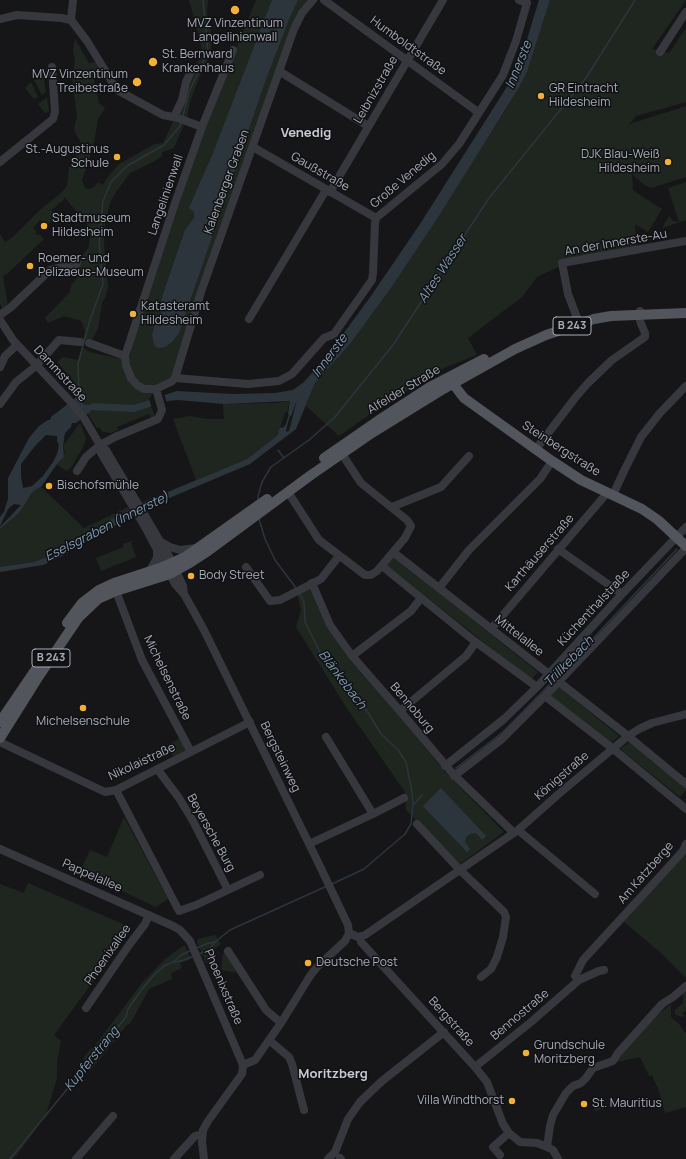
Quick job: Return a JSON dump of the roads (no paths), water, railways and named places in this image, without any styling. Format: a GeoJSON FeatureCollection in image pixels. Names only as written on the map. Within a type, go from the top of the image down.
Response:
{"type":"FeatureCollection","features":[{"type":"Feature","properties":{"kind":"main road","name":"Alfelder Straße"},"geometry":{"type":"LineString","coordinates":[[171,568],[202,546],[288,492],[372,433],[426,400],[451,381],[513,344],[578,321],[686,307]]}},
{"type":"Feature","properties":{"kind":"main road","name":"Alfelder Straße"},"geometry":{"type":"LineString","coordinates":[[640,313],[686,313]]}},
{"type":"Feature","properties":{"kind":"main road","name":"Alfelder Straße"},"geometry":{"type":"LineString","coordinates":[[171,568],[208,551],[342,445],[379,420],[430,387],[451,381]]}},
{"type":"Feature","properties":{"kind":"main road","name":"Steinbergstraße"},"geometry":{"type":"LineString","coordinates":[[451,381],[462,395],[552,461],[581,480],[642,509],[658,520],[686,547]]}},
{"type":"Feature","properties":{"kind":"main road","name":"B 243"},"geometry":{"type":"LineString","coordinates":[[426,400],[445,394],[462,395]]}},
{"type":"Feature","properties":{"kind":"main road","name":"B 243"},"geometry":{"type":"LineString","coordinates":[[0,722],[70,618],[82,603],[108,585],[149,572],[171,568]]}},
{"type":"Feature","properties":{"kind":"main road","name":"B 243"},"geometry":{"type":"LineString","coordinates":[[0,738],[37,679],[82,613],[98,599],[171,568]]}},
{"type":"Feature","properties":{"kind":"street"},"geometry":{"type":"LineString","coordinates":[[71,20],[73,0]]}},
{"type":"Feature","properties":{"kind":"street","name":"Kalenberger Graben"},"geometry":{"type":"LineString","coordinates":[[174,378],[201,292],[294,29],[302,12],[313,0]]}},
{"type":"Feature","properties":{"kind":"street","name":"Humboldtstraße"},"geometry":{"type":"LineString","coordinates":[[324,0],[478,112]]}},
{"type":"Feature","properties":{"kind":"street","name":"Leibnizstraße"},"geometry":{"type":"LineString","coordinates":[[249,319],[444,0]]}},
{"type":"Feature","properties":{"kind":"street"},"geometry":{"type":"LineString","coordinates":[[519,0],[530,2]]}},
{"type":"Feature","properties":{"kind":"street","name":"Große Venedig"},"geometry":{"type":"LineString","coordinates":[[174,378],[248,384],[279,381],[292,374],[324,338],[334,334],[371,283],[374,273],[376,218],[445,161],[459,144],[506,68],[530,2]]}},
{"type":"Feature","properties":{"kind":"street"},"geometry":{"type":"LineString","coordinates":[[660,52],[686,12]]}},
{"type":"Feature","properties":{"kind":"street"},"geometry":{"type":"LineString","coordinates":[[0,19],[17,15],[71,20],[87,40],[117,90],[163,115],[202,127],[233,50]]}},
{"type":"Feature","properties":{"kind":"street"},"geometry":{"type":"LineString","coordinates":[[0,162],[53,119],[55,112],[52,67]]}},
{"type":"Feature","properties":{"kind":"street"},"geometry":{"type":"LineString","coordinates":[[176,118],[186,82],[192,69]]}},
{"type":"Feature","properties":{"kind":"street"},"geometry":{"type":"LineString","coordinates":[[279,71],[368,126]]}},
{"type":"Feature","properties":{"kind":"street","name":"Langelinienwall"},"geometry":{"type":"LineString","coordinates":[[126,356],[171,214],[202,127]]}},
{"type":"Feature","properties":{"kind":"street","name":"Gaußstraße"},"geometry":{"type":"LineString","coordinates":[[253,147],[376,218]]}},
{"type":"Feature","properties":{"kind":"street","name":"An der Innerste-Au"},"geometry":{"type":"LineString","coordinates":[[578,321],[568,294],[562,263],[686,242]]}},
{"type":"Feature","properties":{"kind":"street"},"geometry":{"type":"LineString","coordinates":[[0,315],[10,308],[50,270],[60,267]]}},
{"type":"Feature","properties":{"kind":"street"},"geometry":{"type":"LineString","coordinates":[[536,449],[574,398],[588,383],[612,360],[645,337],[640,313]]}},
{"type":"Feature","properties":{"kind":"street","name":"Dammstraße"},"geometry":{"type":"LineString","coordinates":[[0,320],[5,330],[17,345],[84,418],[100,445],[106,450],[134,503],[159,545]]}},
{"type":"Feature","properties":{"kind":"street"},"geometry":{"type":"LineString","coordinates":[[0,404],[16,382],[36,366],[59,340],[80,342]]}},
{"type":"Feature","properties":{"kind":"street"},"geometry":{"type":"LineString","coordinates":[[89,343],[126,356],[126,365],[134,382],[144,389],[157,391],[171,382],[174,378]]}},
{"type":"Feature","properties":{"kind":"street"},"geometry":{"type":"LineString","coordinates":[[0,367],[5,356],[17,345]]}},
{"type":"Feature","properties":{"kind":"street","name":"Karthäuserstraße"},"geometry":{"type":"LineString","coordinates":[[491,629],[558,549],[610,494],[624,471],[641,437],[660,413],[686,386]]}},
{"type":"Feature","properties":{"kind":"street"},"geometry":{"type":"LineString","coordinates":[[77,471],[86,457],[100,445],[115,437],[157,420],[161,415],[162,409],[157,391]]}},
{"type":"Feature","properties":{"kind":"street"},"geometry":{"type":"LineString","coordinates":[[288,492],[319,540],[365,575],[371,575],[377,571],[405,538],[411,526],[407,520],[392,507],[361,483],[342,454]]}},
{"type":"Feature","properties":{"kind":"street"},"geometry":{"type":"LineString","coordinates":[[392,507],[441,487],[469,456]]}},
{"type":"Feature","properties":{"kind":"street"},"geometry":{"type":"LineString","coordinates":[[439,588],[469,550],[540,479],[552,461]]}},
{"type":"Feature","properties":{"kind":"street","name":"Küchenthalstraße"},"geometry":{"type":"LineString","coordinates":[[445,766],[504,719],[537,687],[622,594],[686,528]]}},
{"type":"Feature","properties":{"kind":"street"},"geometry":{"type":"LineString","coordinates":[[159,545],[180,550],[188,550],[202,546]]}},
{"type":"Feature","properties":{"kind":"street"},"geometry":{"type":"LineString","coordinates":[[159,545],[171,568]]}},
{"type":"Feature","properties":{"kind":"street"},"geometry":{"type":"LineString","coordinates":[[149,572],[157,555],[159,545]]}},
{"type":"Feature","properties":{"kind":"street","name":"Küchenthalstraße"},"geometry":{"type":"LineString","coordinates":[[454,776],[502,739],[558,683],[686,547]]}},
{"type":"Feature","properties":{"kind":"street"},"geometry":{"type":"LineString","coordinates":[[558,549],[622,594]]}},
{"type":"Feature","properties":{"kind":"street","name":"Mittelallee"},"geometry":{"type":"LineString","coordinates":[[393,552],[558,683],[628,736],[686,784]]}},
{"type":"Feature","properties":{"kind":"street"},"geometry":{"type":"LineString","coordinates":[[246,567],[270,601],[280,600],[321,579],[339,556]]}},
{"type":"Feature","properties":{"kind":"street"},"geometry":{"type":"LineString","coordinates":[[382,566],[476,642],[537,687]]}},
{"type":"Feature","properties":{"kind":"street","name":"Bergsteinweg"},"geometry":{"type":"LineString","coordinates":[[171,568],[183,586],[184,594],[204,630],[310,844],[349,927],[349,933]]}},
{"type":"Feature","properties":{"kind":"street","name":"Bennoburg"},"geometry":{"type":"LineString","coordinates":[[312,583],[330,624],[352,656],[454,776],[516,832],[595,894]]}},
{"type":"Feature","properties":{"kind":"street","name":"Michelsenstraße"},"geometry":{"type":"LineString","coordinates":[[116,591],[142,660],[191,752]]}},
{"type":"Feature","properties":{"kind":"street"},"geometry":{"type":"LineString","coordinates":[[352,656],[411,610],[422,598]]}},
{"type":"Feature","properties":{"kind":"street"},"geometry":{"type":"LineString","coordinates":[[400,711],[466,656],[476,642]]}},
{"type":"Feature","properties":{"kind":"street"},"geometry":{"type":"LineString","coordinates":[[545,696],[612,748],[686,809]]}},
{"type":"Feature","properties":{"kind":"street","name":"Königstraße"},"geometry":{"type":"LineString","coordinates":[[360,937],[516,832],[612,748],[628,736],[652,723],[686,714]]}},
{"type":"Feature","properties":{"kind":"street","name":"Nikolaistraße"},"geometry":{"type":"LineString","coordinates":[[0,742],[105,792],[116,790],[158,770],[250,722]]}},
{"type":"Feature","properties":{"kind":"street"},"geometry":{"type":"LineString","coordinates":[[326,737],[373,814]]}},
{"type":"Feature","properties":{"kind":"street","name":"Beyersche Burg"},"geometry":{"type":"LineString","coordinates":[[158,770],[179,798],[193,821],[228,890]]}},
{"type":"Feature","properties":{"kind":"street","name":"Beyersche Burg"},"geometry":{"type":"LineString","coordinates":[[116,790],[179,910],[196,905],[260,875]]}},
{"type":"Feature","properties":{"kind":"street"},"geometry":{"type":"LineString","coordinates":[[310,844],[404,798]]}},
{"type":"Feature","properties":{"kind":"street"},"geometry":{"type":"LineString","coordinates":[[417,824],[460,870],[504,912],[506,917],[503,937],[497,957],[491,968],[481,977]]}},
{"type":"Feature","properties":{"kind":"street","name":"Am Katzberge"},"geometry":{"type":"LineString","coordinates":[[579,980],[575,976],[583,960],[683,851],[686,844]]}},
{"type":"Feature","properties":{"kind":"street","name":"Pappelallee"},"geometry":{"type":"LineString","coordinates":[[0,849],[173,926]]}},
{"type":"Feature","properties":{"kind":"street","name":"Phoenixallee"},"geometry":{"type":"LineString","coordinates":[[86,1008],[128,945],[145,924],[149,915]]}},
{"type":"Feature","properties":{"kind":"street","name":"Phoenixstraße"},"geometry":{"type":"LineString","coordinates":[[173,926],[187,937],[192,945],[243,1065]]}},
{"type":"Feature","properties":{"kind":"street"},"geometry":{"type":"LineString","coordinates":[[204,1159],[202,1134],[208,1121],[242,1074],[243,1065],[255,1060],[317,967],[345,941],[349,933],[360,937]]}},
{"type":"Feature","properties":{"kind":"street","name":"Bergstraße"},"geometry":{"type":"LineString","coordinates":[[360,937],[361,942],[488,1082],[503,1124],[509,1133]]}},
{"type":"Feature","properties":{"kind":"street"},"geometry":{"type":"LineString","coordinates":[[228,951],[266,1010],[281,1023]]}},
{"type":"Feature","properties":{"kind":"street","name":"Bennostraße"},"geometry":{"type":"LineString","coordinates":[[475,1067],[531,1022],[579,980],[604,970]]}},
{"type":"Feature","properties":{"kind":"street"},"geometry":{"type":"LineString","coordinates":[[547,1146],[553,1115],[566,1093],[573,1086],[581,1083],[593,1068],[612,1062],[662,1004],[674,997],[686,986]]}},
{"type":"Feature","properties":{"kind":"street"},"geometry":{"type":"LineString","coordinates":[[328,1159],[336,1152],[348,1119],[360,1102],[382,1081],[444,1032]]}},
{"type":"Feature","properties":{"kind":"street"},"geometry":{"type":"LineString","coordinates":[[269,1040],[289,1057],[304,1110]]}},
{"type":"Feature","properties":{"kind":"street"},"geometry":{"type":"LineString","coordinates":[[76,1159],[113,1116]]}},
{"type":"Feature","properties":{"kind":"street"},"geometry":{"type":"LineString","coordinates":[[500,1156],[493,1148],[509,1133],[520,1142],[537,1143],[547,1146],[553,1150],[558,1159]]}},
{"type":"Feature","properties":{"kind":"street"},"geometry":{"type":"LineString","coordinates":[[174,1159],[195,1136],[202,1134]]}},
{"type":"Feature","properties":{"kind":"water"},"geometry":{"type":"Polygon","coordinates":[[[272,0],[298,0],[265,82],[179,333],[172,342],[165,347],[159,348],[154,344],[152,335],[156,320],[161,313],[162,297],[185,230],[194,218],[194,212],[189,208],[213,153],[272,0]],[[270,30],[267,36],[270,40],[274,38],[276,33],[274,30],[270,30]]]}},
{"type":"Feature","properties":{"kind":"water","name":"Innerste"},"geometry":{"type":"Polygon","coordinates":[[[539,0],[550,0],[527,72],[518,89],[439,216],[391,288],[350,344],[315,383],[296,429],[250,464],[148,507],[60,557],[43,565],[0,572],[0,567],[34,562],[59,552],[110,520],[146,501],[247,459],[278,435],[281,427],[283,428],[285,425],[287,426],[286,432],[289,431],[297,400],[291,416],[288,414],[290,401],[224,404],[178,400],[168,401],[134,412],[92,410],[76,423],[72,423],[71,427],[65,433],[63,446],[64,457],[57,464],[41,487],[30,495],[19,513],[0,529],[0,527],[21,505],[14,504],[8,509],[0,526],[0,517],[4,512],[8,499],[8,478],[29,438],[39,426],[50,420],[51,417],[77,397],[83,404],[89,405],[93,403],[134,405],[177,391],[232,394],[275,393],[293,390],[304,382],[327,356],[371,296],[420,224],[510,82],[521,59],[539,0]],[[46,435],[21,464],[23,488],[32,486],[43,476],[53,462],[59,445],[57,436],[46,435]]]}},
{"type":"Feature","properties":{"kind":"water"},"geometry":{"type":"Polygon","coordinates":[[[441,788],[486,836],[482,840],[475,833],[466,837],[465,842],[470,849],[467,852],[423,806],[441,788]]]}},
{"type":"Feature","properties":{"kind":"waterway"},"geometry":{"type":"LineString","coordinates":[[183,116],[189,92],[208,52],[203,0]]}},
{"type":"Feature","properties":{"kind":"waterway","name":"Altes Wasser"},"geometry":{"type":"LineString","coordinates":[[258,501],[262,482],[271,467],[309,440],[334,418],[393,345],[489,198],[586,78],[635,0]]}},
{"type":"Feature","properties":{"kind":"waterway"},"geometry":{"type":"LineString","coordinates":[[77,400],[79,393],[78,364],[90,320],[103,284],[99,242],[103,201],[111,182],[127,166],[164,145],[180,126],[181,122]]}},
{"type":"Feature","properties":{"kind":"waterway","name":"Eselsgraben (Innerste)"},"geometry":{"type":"LineString","coordinates":[[286,427],[290,413]]}},
{"type":"Feature","properties":{"kind":"waterway"},"geometry":{"type":"LineString","coordinates":[[278,450],[284,458]]}},
{"type":"Feature","properties":{"kind":"waterway","name":"Blänkebach"},"geometry":{"type":"LineString","coordinates":[[259,519],[265,539],[275,560],[296,588]]}},
{"type":"Feature","properties":{"kind":"waterway","name":"Trillkebach"},"geometry":{"type":"LineString","coordinates":[[557,677],[677,549]]}},
{"type":"Feature","properties":{"kind":"waterway","name":"Blänkebach"},"geometry":{"type":"LineString","coordinates":[[299,593],[304,602],[305,622],[322,656],[332,667],[346,688],[356,697],[369,714],[381,734],[398,750],[406,762],[412,792],[413,804],[411,824],[405,834],[364,869],[332,884]]}},
{"type":"Feature","properties":{"kind":"waterway","name":"Trillkebach"},"geometry":{"type":"LineString","coordinates":[[456,768],[503,732],[553,681]]}},
{"type":"Feature","properties":{"kind":"waterway","name":"Trillkebach"},"geometry":{"type":"LineString","coordinates":[[414,804],[422,795]]}},
{"type":"Feature","properties":{"kind":"waterway","name":"Kupferstrang"},"geometry":{"type":"LineString","coordinates":[[197,948],[215,942],[230,930],[327,886]]}},
{"type":"Feature","properties":{"kind":"waterway","name":"Kupferstrang"},"geometry":{"type":"LineString","coordinates":[[199,954],[209,950],[215,942]]}},
{"type":"Feature","properties":{"kind":"waterway","name":"Kupferstrang"},"geometry":{"type":"LineString","coordinates":[[10,1159],[126,1017],[128,1009],[154,975],[164,966],[192,950]]}},
{"type":"Feature","properties":{"kind":"waterway","name":"Kupferstrang"},"geometry":{"type":"LineString","coordinates":[[175,962],[194,956]]}},
{"type":"Feature","properties":{"kind":"place","name":"MVZ Vinzentinum Langelinienwall"},"geometry":{"type":"Point","coordinates":[235,10]}},
{"type":"Feature","properties":{"kind":"place","name":"St. Bernward Krankenhaus"},"geometry":{"type":"Point","coordinates":[153,62]}},
{"type":"Feature","properties":{"kind":"place","name":"MVZ Vinzentinum Treibestraße"},"geometry":{"type":"Point","coordinates":[137,82]}},
{"type":"Feature","properties":{"kind":"place","name":"GR Eintracht Hildesheim"},"geometry":{"type":"Point","coordinates":[541,96]}},
{"type":"Feature","properties":{"kind":"place","name":"St.-Augustinus Schule"},"geometry":{"type":"Point","coordinates":[117,157]}},
{"type":"Feature","properties":{"kind":"place","name":"DJK Blau-Weiß Hildesheim"},"geometry":{"type":"Point","coordinates":[668,162]}},
{"type":"Feature","properties":{"kind":"place","name":"Stadtmuseum Hildesheim"},"geometry":{"type":"Point","coordinates":[44,226]}},
{"type":"Feature","properties":{"kind":"place","name":"Roemer- und Pelizaeus-Museum"},"geometry":{"type":"Point","coordinates":[30,266]}},
{"type":"Feature","properties":{"kind":"place","name":"Katasteramt Hildesheim"},"geometry":{"type":"Point","coordinates":[133,314]}},
{"type":"Feature","properties":{"kind":"place","name":"Bischofsmühle"},"geometry":{"type":"Point","coordinates":[49,486]}},
{"type":"Feature","properties":{"kind":"place","name":"Body Street"},"geometry":{"type":"Point","coordinates":[191,576]}},
{"type":"Feature","properties":{"kind":"place","name":"Michelsenschule"},"geometry":{"type":"Point","coordinates":[83,708]}},
{"type":"Feature","properties":{"kind":"place","name":"Deutsche Post"},"geometry":{"type":"Point","coordinates":[308,963]}},
{"type":"Feature","properties":{"kind":"place","name":"Grundschule Moritzberg"},"geometry":{"type":"Point","coordinates":[526,1053]}},
{"type":"Feature","properties":{"kind":"place","name":"Villa Windthorst"},"geometry":{"type":"Point","coordinates":[512,1101]}},
{"type":"Feature","properties":{"kind":"place","name":"St. Mauritius"},"geometry":{"type":"Point","coordinates":[584,1104]}},
{"type":"Feature","properties":{"kind":"district","name":"Venedig"},"geometry":{"type":"Point","coordinates":[306,133]}},
{"type":"Feature","properties":{"kind":"district","name":"Moritzberg"},"geometry":{"type":"Point","coordinates":[333,1074]}}]}
